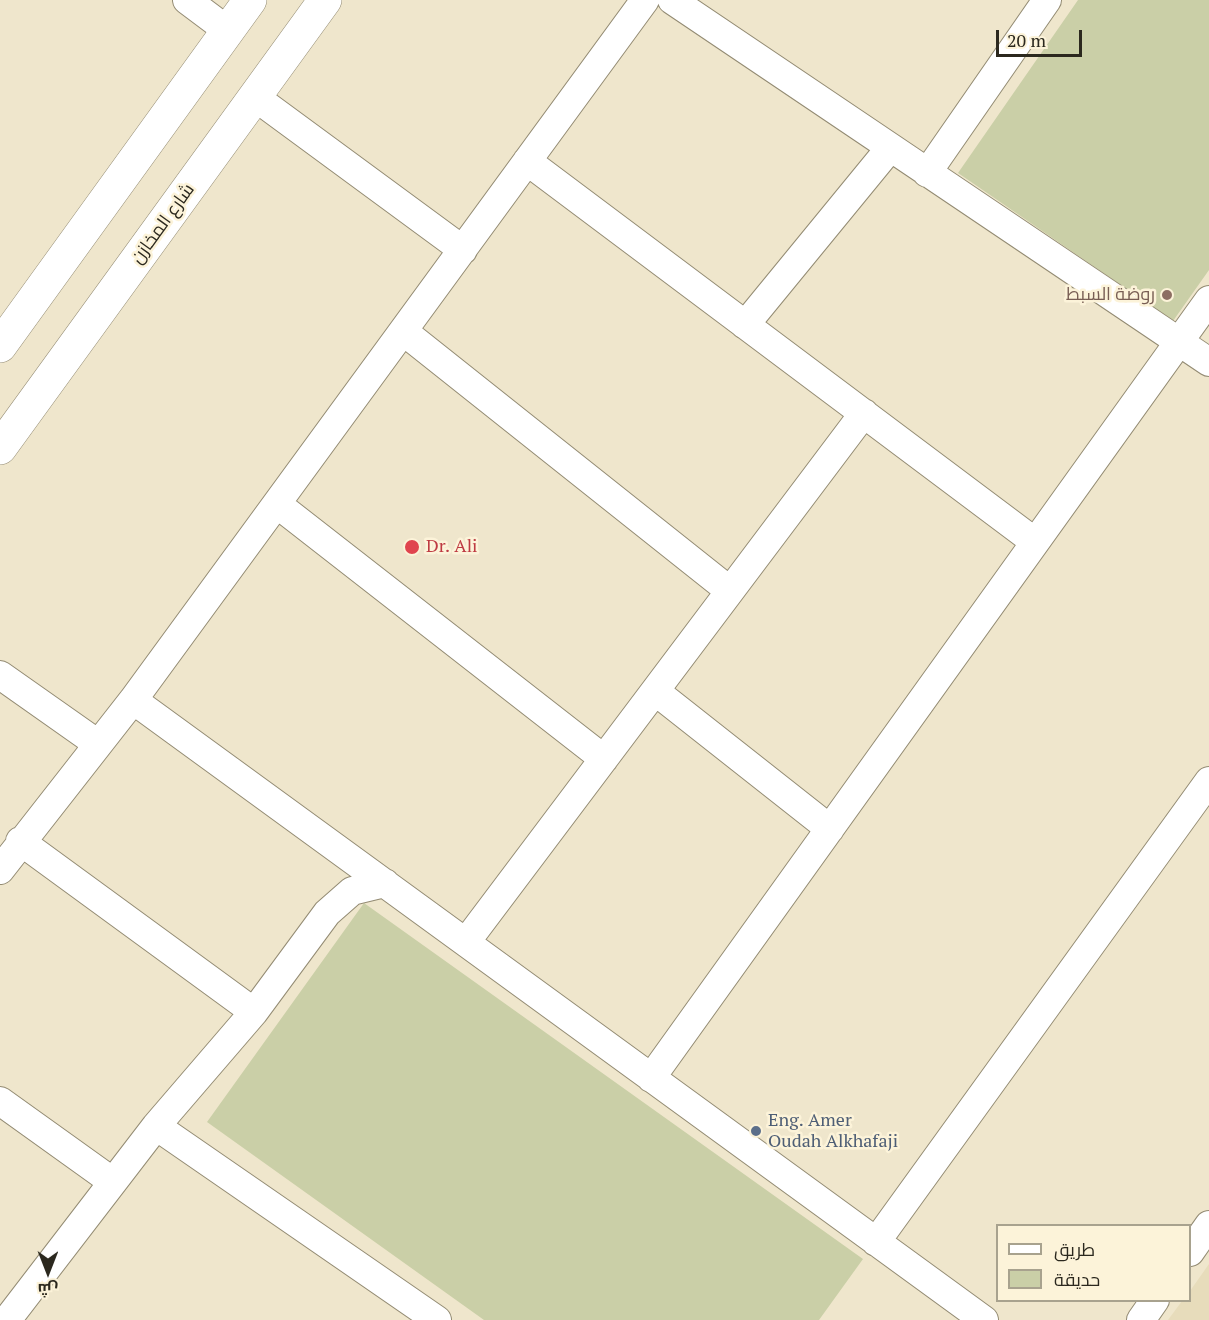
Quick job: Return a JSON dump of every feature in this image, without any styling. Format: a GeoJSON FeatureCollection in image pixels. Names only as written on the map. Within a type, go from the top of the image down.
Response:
{"type":"FeatureCollection","features":[{"type":"Feature","properties":{"kind":"street"},"geometry":{"type":"LineString","coordinates":[[187,0],[227,30]]}},
{"type":"Feature","properties":{"kind":"street"},"geometry":{"type":"LineString","coordinates":[[0,346],[250,0]]}},
{"type":"Feature","properties":{"kind":"street","name":"شارع المخازن"},"geometry":{"type":"LineString","coordinates":[[0,448],[325,0]]}},
{"type":"Feature","properties":{"kind":"street"},"geometry":{"type":"LineString","coordinates":[[0,870],[20,841],[134,700],[645,0]]}},
{"type":"Feature","properties":{"kind":"street"},"geometry":{"type":"LineString","coordinates":[[672,0],[1209,362]]}},
{"type":"Feature","properties":{"kind":"street"},"geometry":{"type":"LineString","coordinates":[[927,173],[1047,0]]}},
{"type":"Feature","properties":{"kind":"street"},"geometry":{"type":"LineString","coordinates":[[255,97],[462,250]]}},
{"type":"Feature","properties":{"kind":"street"},"geometry":{"type":"LineString","coordinates":[[745,325],[890,148]]}},
{"type":"Feature","properties":{"kind":"street"},"geometry":{"type":"LineString","coordinates":[[527,161],[1035,542]]}},
{"type":"Feature","properties":{"kind":"street"},"geometry":{"type":"LineString","coordinates":[[651,1077],[1209,300]]}},
{"type":"Feature","properties":{"kind":"street"},"geometry":{"type":"LineString","coordinates":[[403,331],[730,591]]}},
{"type":"Feature","properties":{"kind":"street"},"geometry":{"type":"LineString","coordinates":[[466,942],[864,413]]}},
{"type":"Feature","properties":{"kind":"street"},"geometry":{"type":"LineString","coordinates":[[277,504],[604,759]]}},
{"type":"Feature","properties":{"kind":"street"},"geometry":{"type":"LineString","coordinates":[[0,675],[98,744]]}},
{"type":"Feature","properties":{"kind":"street"},"geometry":{"type":"LineString","coordinates":[[655,691],[830,829]]}},
{"type":"Feature","properties":{"kind":"street"},"geometry":{"type":"LineString","coordinates":[[134,700],[984,1320]]}},
{"type":"Feature","properties":{"kind":"street"},"geometry":{"type":"LineString","coordinates":[[876,1242],[1209,781]]}},
{"type":"Feature","properties":{"kind":"street"},"geometry":{"type":"LineString","coordinates":[[20,841],[254,1012]]}},
{"type":"Feature","properties":{"kind":"street"},"geometry":{"type":"LineString","coordinates":[[7,1320],[156,1126],[254,1012],[339,900],[352,891],[385,884]]}},
{"type":"Feature","properties":{"kind":"street"},"geometry":{"type":"LineString","coordinates":[[0,1101],[113,1182]]}},
{"type":"Feature","properties":{"kind":"street"},"geometry":{"type":"LineString","coordinates":[[156,1126],[437,1320]]}},
{"type":"Feature","properties":{"kind":"street"},"geometry":{"type":"LineString","coordinates":[[1191,1251],[1209,1225]]}},
{"type":"Feature","properties":{"kind":"street"},"geometry":{"type":"LineString","coordinates":[[1141,1320],[1154,1302]]}},
{"type":"Feature","properties":{"kind":"shaded area"},"geometry":{"type":"Polygon","coordinates":[[[1209,1264],[1209,1320],[1168,1320],[1181,1302],[1191,1302],[1191,1290],[1209,1264]]]}},
{"type":"Feature","properties":{"kind":"green space"},"geometry":{"type":"Polygon","coordinates":[[[1078,0],[1209,0],[1209,270],[1173,321],[958,173],[1078,0]]]}},
{"type":"Feature","properties":{"kind":"green space"},"geometry":{"type":"Polygon","coordinates":[[[364,903],[863,1259],[819,1320],[484,1320],[207,1122],[364,903]]]}},
{"type":"Feature","properties":{"kind":"place","name":"روضة السبط"},"geometry":{"type":"Point","coordinates":[1167,295]}},
{"type":"Feature","properties":{"kind":"place","name":"Dr. Ali"},"geometry":{"type":"Point","coordinates":[412,547]}},
{"type":"Feature","properties":{"kind":"place","name":"Eng. Amer Oudah Alkhafaji"},"geometry":{"type":"Point","coordinates":[756,1131]}}]}
